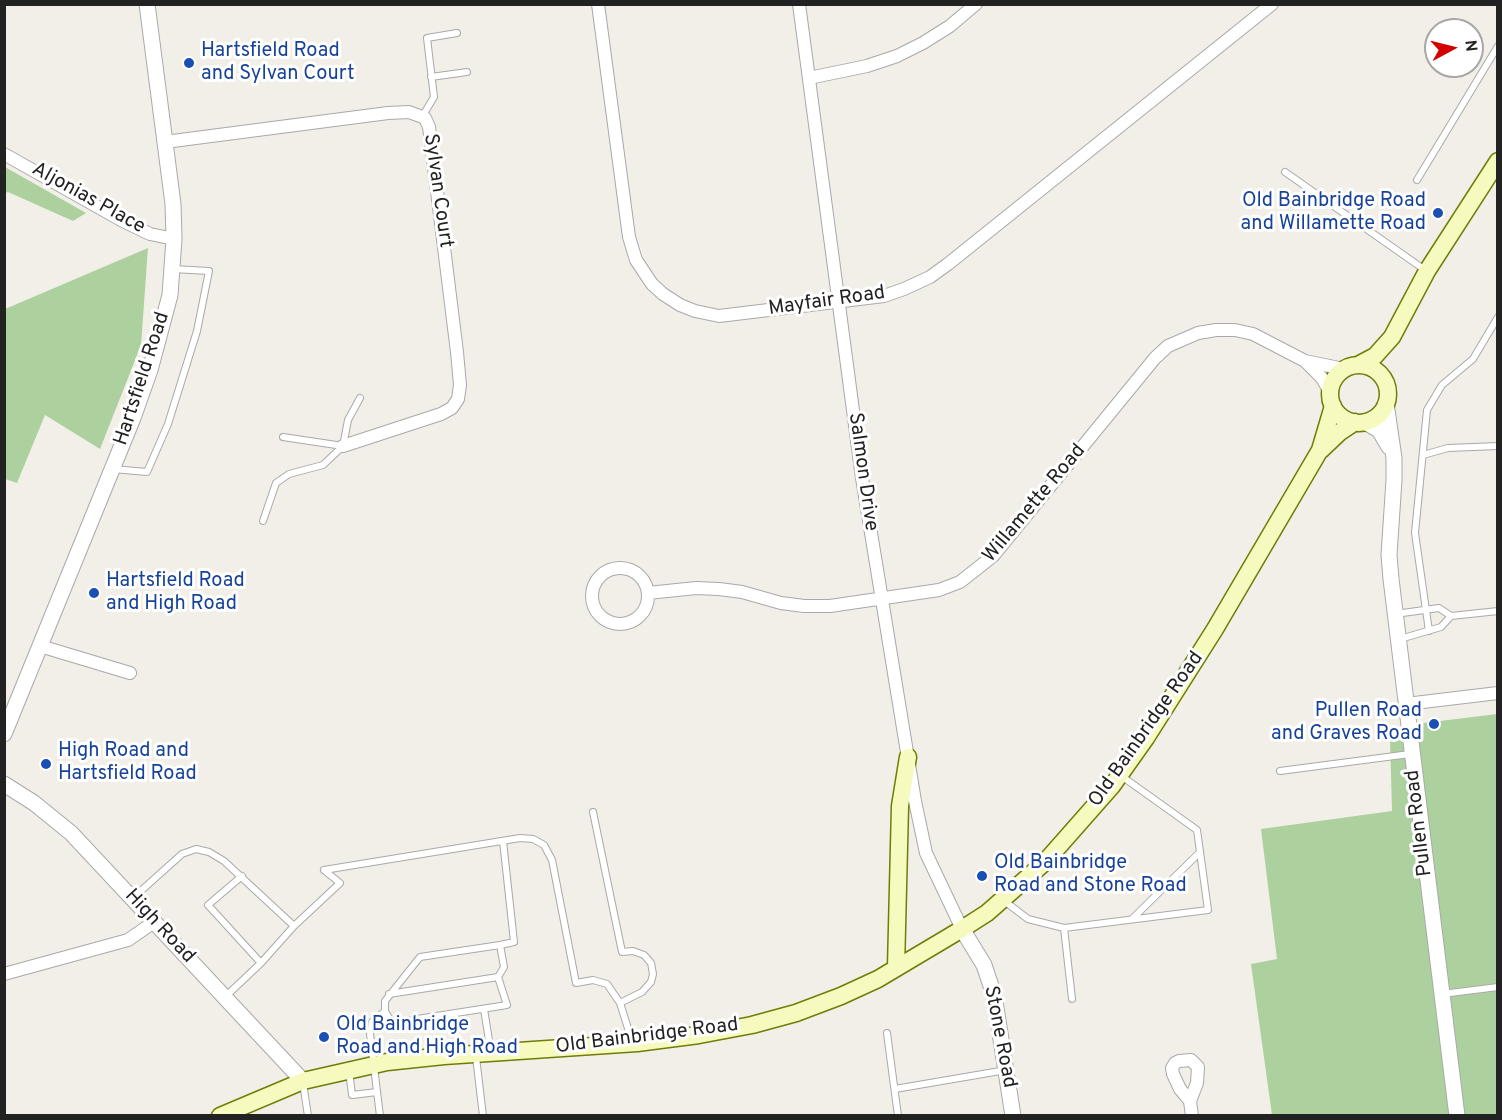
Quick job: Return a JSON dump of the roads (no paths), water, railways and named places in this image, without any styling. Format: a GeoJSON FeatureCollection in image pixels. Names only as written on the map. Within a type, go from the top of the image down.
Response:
{"type":"FeatureCollection","features":[{"type":"Feature","properties":{"kind":"main road"},"geometry":{"type":"LineString","coordinates":[[1351,367],[1372,368],[1383,377],[1388,390],[1386,404],[1378,416],[1360,422],[1342,417],[1332,399],[1337,375],[1351,367],[1375,356],[1392,337],[1427,271],[1497,161]]}},
{"type":"Feature","properties":{"kind":"main road"},"geometry":{"type":"LineString","coordinates":[[1383,377],[1392,337]]}},
{"type":"Feature","properties":{"kind":"main road","name":"Old Bainbridge Road"},"geometry":{"type":"LineString","coordinates":[[220,1116],[303,1081],[374,1065],[483,1053],[632,1043],[699,1035],[752,1025],[796,1013],[841,996],[896,968],[963,929],[1003,900],[1045,862],[1076,829],[1146,738],[1192,668],[1320,450],[1332,399]]}},
{"type":"Feature","properties":{"kind":"main road","name":"Old Bainbridge Road"},"geometry":{"type":"LineString","coordinates":[[1320,450],[1340,432],[1360,422]]}},
{"type":"Feature","properties":{"kind":"main road"},"geometry":{"type":"LineString","coordinates":[[896,968],[900,806],[908,757]]}},
{"type":"Feature","properties":{"kind":"street","name":"Hartsfield Road"},"geometry":{"type":"LineString","coordinates":[[4,734],[150,370],[168,305],[173,269],[173,204],[147,4]]}},
{"type":"Feature","properties":{"kind":"street","name":"Mayfair Road"},"geometry":{"type":"LineString","coordinates":[[598,4],[629,237],[636,260],[652,284],[680,305],[719,316],[884,296],[930,277],[1272,4]]}},
{"type":"Feature","properties":{"kind":"street","name":"Salmon Drive"},"geometry":{"type":"LineString","coordinates":[[799,4],[862,478],[908,757],[926,852],[963,929]]}},
{"type":"Feature","properties":{"kind":"street"},"geometry":{"type":"LineString","coordinates":[[808,78],[867,66],[897,56],[932,37],[976,4]]}},
{"type":"Feature","properties":{"kind":"street","name":"Sylvan Court"},"geometry":{"type":"LineString","coordinates":[[165,141],[388,113],[409,112],[425,118],[429,127],[458,352],[460,385],[458,399],[452,408],[441,414],[343,446]]}},
{"type":"Feature","properties":{"kind":"street","name":"Aljonias Place"},"geometry":{"type":"LineString","coordinates":[[4,154],[121,220],[150,234],[174,239]]}},
{"type":"Feature","properties":{"kind":"street","name":"Willamette Road"},"geometry":{"type":"LineString","coordinates":[[648,593],[696,588],[719,589],[742,592],[781,603],[830,606],[939,590],[960,582],[987,562],[1155,358],[1168,346],[1198,333],[1235,330],[1253,334],[1305,361],[1322,378],[1332,399]]}},
{"type":"Feature","properties":{"kind":"street","name":"Willamette Road"},"geometry":{"type":"LineString","coordinates":[[1305,361],[1351,367]]}},
{"type":"Feature","properties":{"kind":"street","name":"Pullen Road"},"geometry":{"type":"LineString","coordinates":[[1386,404],[1394,458],[1389,555],[1456,1116]]}},
{"type":"Feature","properties":{"kind":"street","name":"Pullen Road"},"geometry":{"type":"LineString","coordinates":[[1360,422],[1379,430],[1387,441],[1394,458]]}},
{"type":"Feature","properties":{"kind":"street"},"geometry":{"type":"LineString","coordinates":[[616,568],[627,568],[636,572],[643,579],[648,593],[646,608],[640,616],[622,624],[606,620],[598,613],[592,595],[599,578],[606,571],[616,568]]}},
{"type":"Feature","properties":{"kind":"street"},"geometry":{"type":"LineString","coordinates":[[40,646],[130,673]]}},
{"type":"Feature","properties":{"kind":"street"},"geometry":{"type":"LineString","coordinates":[[1406,704],[1497,693]]}},
{"type":"Feature","properties":{"kind":"street","name":"High Road"},"geometry":{"type":"LineString","coordinates":[[4,784],[34,803],[71,833],[303,1081]]}},
{"type":"Feature","properties":{"kind":"street"},"geometry":{"type":"LineString","coordinates":[[4,974],[128,940],[154,922]]}},
{"type":"Feature","properties":{"kind":"street","name":"Stone Road"},"geometry":{"type":"LineString","coordinates":[[963,929],[984,965],[994,995],[1013,1116]]}},
{"type":"Feature","properties":{"kind":"street"},"geometry":{"type":"LineString","coordinates":[[1190,1101],[1192,1116]]}},
{"type":"Feature","properties":{"kind":"lane"},"geometry":{"type":"LineString","coordinates":[[422,117],[434,96],[427,38],[458,33]]}},
{"type":"Feature","properties":{"kind":"lane"},"geometry":{"type":"LineString","coordinates":[[1417,180],[1497,46]]}},
{"type":"Feature","properties":{"kind":"lane"},"geometry":{"type":"LineString","coordinates":[[431,77],[467,72]]}},
{"type":"Feature","properties":{"kind":"lane"},"geometry":{"type":"LineString","coordinates":[[1285,172],[1427,271]]}},
{"type":"Feature","properties":{"kind":"lane"},"geometry":{"type":"LineString","coordinates":[[112,469],[147,472],[168,424],[197,331],[209,271],[173,269]]}},
{"type":"Feature","properties":{"kind":"lane"},"geometry":{"type":"LineString","coordinates":[[1429,631],[1415,533],[1427,410],[1442,385],[1473,359],[1497,317]]}},
{"type":"Feature","properties":{"kind":"lane"},"geometry":{"type":"LineString","coordinates":[[263,520],[276,483],[289,474],[324,465],[343,446],[348,420],[360,399]]}},
{"type":"Feature","properties":{"kind":"lane"},"geometry":{"type":"LineString","coordinates":[[283,437],[343,446]]}},
{"type":"Feature","properties":{"kind":"lane"},"geometry":{"type":"LineString","coordinates":[[1423,455],[1448,448],[1497,446]]}},
{"type":"Feature","properties":{"kind":"lane"},"geometry":{"type":"LineString","coordinates":[[1395,614],[1439,608],[1451,616],[1497,611]]}},
{"type":"Feature","properties":{"kind":"lane"},"geometry":{"type":"LineString","coordinates":[[1398,640],[1441,627],[1451,616]]}},
{"type":"Feature","properties":{"kind":"lane"},"geometry":{"type":"LineString","coordinates":[[1280,771],[1412,754]]}},
{"type":"Feature","properties":{"kind":"lane"},"geometry":{"type":"LineString","coordinates":[[1003,900],[1028,919],[1064,928],[1208,910],[1197,830],[1120,774]]}},
{"type":"Feature","properties":{"kind":"lane"},"geometry":{"type":"LineString","coordinates":[[593,812],[622,952],[633,951],[645,955],[651,963],[653,974],[651,982],[642,992],[620,1003]]}},
{"type":"Feature","properties":{"kind":"lane"},"geometry":{"type":"LineString","coordinates":[[225,997],[261,963],[294,926],[340,883],[324,870],[520,838],[533,839],[544,845],[552,860],[576,983],[593,980],[607,984],[620,1003],[632,1043]]}},
{"type":"Feature","properties":{"kind":"lane"},"geometry":{"type":"LineString","coordinates":[[500,945],[504,967],[498,977],[507,1005],[398,1022],[390,1020],[385,1011],[385,1001],[389,993],[420,957],[514,942],[503,842]]}},
{"type":"Feature","properties":{"kind":"lane"},"geometry":{"type":"LineString","coordinates":[[132,898],[182,854],[196,849],[209,852],[225,861],[294,926]]}},
{"type":"Feature","properties":{"kind":"lane"},"geometry":{"type":"LineString","coordinates":[[1132,919],[1200,852]]}},
{"type":"Feature","properties":{"kind":"lane"},"geometry":{"type":"LineString","coordinates":[[242,876],[208,905],[261,963]]}},
{"type":"Feature","properties":{"kind":"lane"},"geometry":{"type":"LineString","coordinates":[[1064,928],[1072,999]]}},
{"type":"Feature","properties":{"kind":"lane"},"geometry":{"type":"LineString","coordinates":[[389,993],[498,977]]}},
{"type":"Feature","properties":{"kind":"lane"},"geometry":{"type":"LineString","coordinates":[[1442,994],[1497,987]]}},
{"type":"Feature","properties":{"kind":"lane"},"geometry":{"type":"LineString","coordinates":[[483,1116],[484,1009]]}},
{"type":"Feature","properties":{"kind":"lane"},"geometry":{"type":"LineString","coordinates":[[380,1116],[370,1034],[372,1022],[385,1011]]}},
{"type":"Feature","properties":{"kind":"lane"},"geometry":{"type":"LineString","coordinates":[[888,1033],[898,1116]]}},
{"type":"Feature","properties":{"kind":"lane"},"geometry":{"type":"LineString","coordinates":[[349,1070],[352,1095],[377,1092]]}},
{"type":"Feature","properties":{"kind":"lane"},"geometry":{"type":"LineString","coordinates":[[895,1089],[1006,1070]]}},
{"type":"Feature","properties":{"kind":"lane"},"geometry":{"type":"LineString","coordinates":[[303,1081],[308,1116]]}},
{"type":"Feature","properties":{"kind":"place","name":"Hartsfield Road and Sylvan Court"},"geometry":{"type":"Point","coordinates":[189,63]}},
{"type":"Feature","properties":{"kind":"place","name":"Old Bainbridge Road and Willamette Road"},"geometry":{"type":"Point","coordinates":[1438,213]}},
{"type":"Feature","properties":{"kind":"place","name":"Hartsfield Road and High Road"},"geometry":{"type":"Point","coordinates":[94,593]}},
{"type":"Feature","properties":{"kind":"place","name":"Pullen Road and Graves Road"},"geometry":{"type":"Point","coordinates":[1434,724]}},
{"type":"Feature","properties":{"kind":"place","name":"High Road and Hartsfield Road"},"geometry":{"type":"Point","coordinates":[46,764]}},
{"type":"Feature","properties":{"kind":"place","name":"Old Bainbridge Road and Stone Road"},"geometry":{"type":"Point","coordinates":[982,876]}},
{"type":"Feature","properties":{"kind":"place","name":"Old Bainbridge Road and High Road"},"geometry":{"type":"Point","coordinates":[324,1037]}}]}
